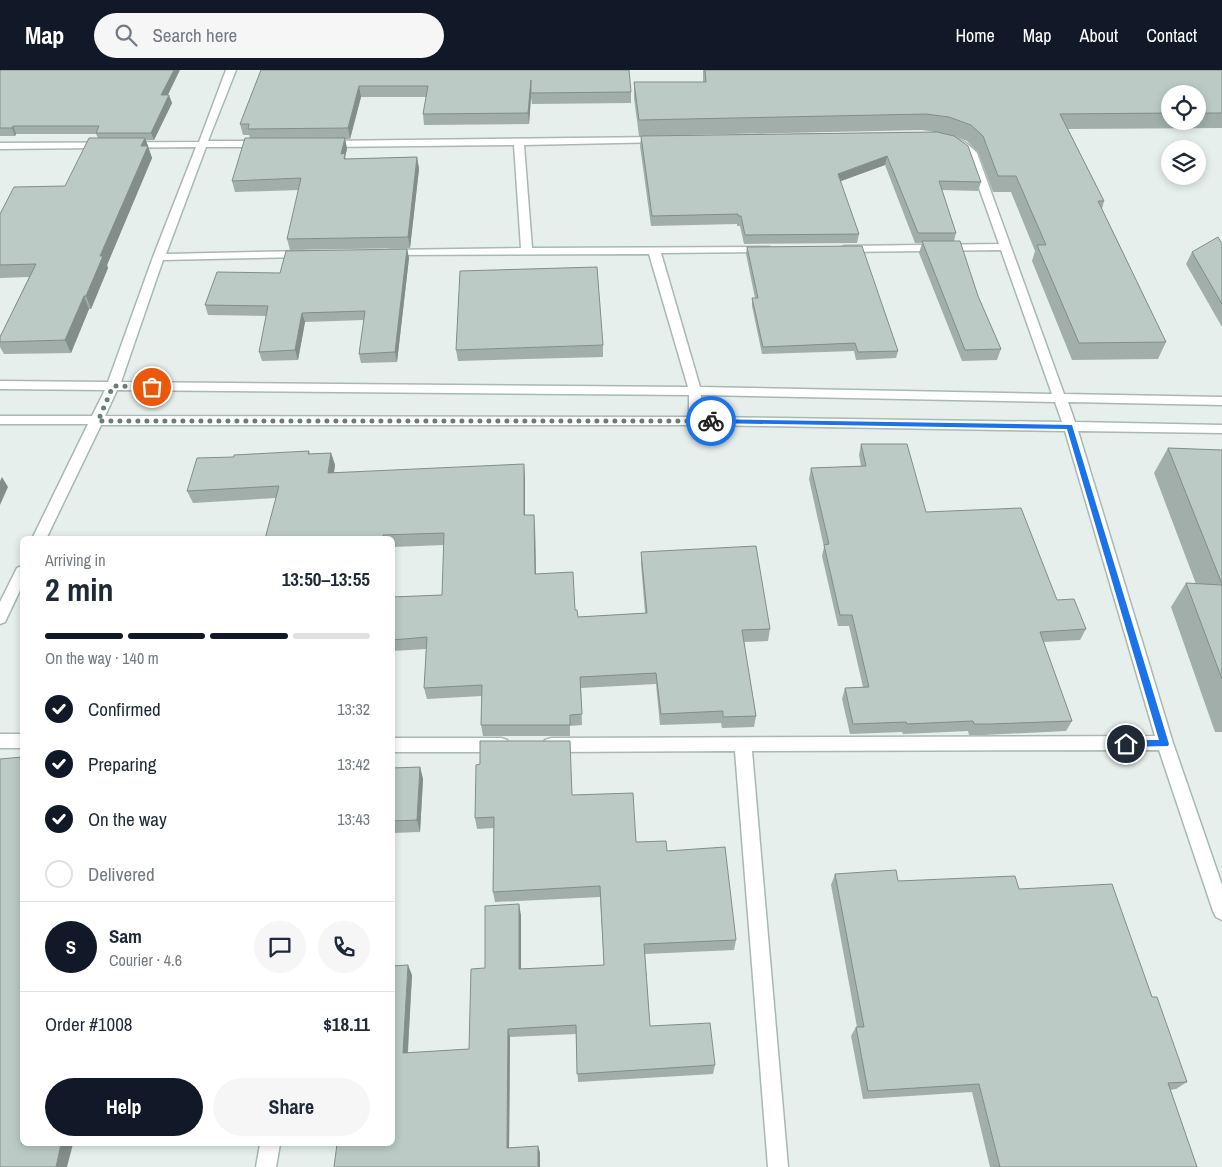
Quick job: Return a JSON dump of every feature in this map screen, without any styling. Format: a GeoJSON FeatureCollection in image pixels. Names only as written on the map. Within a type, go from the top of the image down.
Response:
{"type":"FeatureCollection","features":[{"type":"Feature","properties":{"kind":"street"},"geometry":{"type":"LineString","coordinates":[[40,536],[98,421],[113,386],[159,256],[231,70]]}},
{"type":"Feature","properties":{"kind":"street"},"geometry":{"type":"LineString","coordinates":[[942,137],[957,141],[972,153],[1070,427],[1165,744],[1222,911]]}},
{"type":"Feature","properties":{"kind":"street"},"geometry":{"type":"LineString","coordinates":[[311,144],[676,140]]}},
{"type":"Feature","properties":{"kind":"street"},"geometry":{"type":"LineString","coordinates":[[519,143],[527,251]]}},
{"type":"Feature","properties":{"kind":"street"},"geometry":{"type":"LineString","coordinates":[[0,146],[272,144]]}},
{"type":"Feature","properties":{"kind":"street"},"geometry":{"type":"LineString","coordinates":[[830,249],[1005,247]]}},
{"type":"Feature","properties":{"kind":"street"},"geometry":{"type":"LineString","coordinates":[[378,253],[781,249]]}},
{"type":"Feature","properties":{"kind":"street"},"geometry":{"type":"LineString","coordinates":[[654,250],[695,390],[695,421]]}},
{"type":"Feature","properties":{"kind":"street"},"geometry":{"type":"LineString","coordinates":[[159,256],[318,254]]}},
{"type":"Feature","properties":{"kind":"street"},"geometry":{"type":"LineString","coordinates":[[0,385],[695,390],[1222,401]]}},
{"type":"Feature","properties":{"kind":"street"},"geometry":{"type":"LineString","coordinates":[[0,420],[695,421],[1222,429]]}},
{"type":"Feature","properties":{"kind":"street"},"geometry":{"type":"LineString","coordinates":[[0,618],[20,576]]}},
{"type":"Feature","properties":{"kind":"street"},"geometry":{"type":"LineString","coordinates":[[0,741],[20,742]]}},
{"type":"Feature","properties":{"kind":"street"},"geometry":{"type":"LineString","coordinates":[[538,745],[1165,744]]}},
{"type":"Feature","properties":{"kind":"street"},"geometry":{"type":"LineString","coordinates":[[395,745],[519,745]]}},
{"type":"Feature","properties":{"kind":"street"},"geometry":{"type":"LineString","coordinates":[[743,745],[778,1167]]}},
{"type":"Feature","properties":{"kind":"street"},"geometry":{"type":"LineString","coordinates":[[266,1167],[270,1146]]}},
{"type":"Feature","properties":{"kind":"building"},"geometry":{"type":"Polygon","coordinates":[[[0,70],[174,70],[161,95],[169,95],[151,133],[96,133],[99,126],[13,126],[12,128],[0,128],[0,70]]]}},
{"type":"Feature","properties":{"kind":"building"},"geometry":{"type":"Polygon","coordinates":[[[261,70],[629,70],[631,92],[531,93],[531,80],[528,113],[423,114],[428,86],[359,86],[348,128],[248,129],[249,124],[240,124],[261,70]]]}},
{"type":"Feature","properties":{"kind":"building"},"geometry":{"type":"Polygon","coordinates":[[[705,70],[1222,70],[1222,113],[1206,113],[1206,85],[1161,85],[1161,113],[1060,114],[1104,201],[1098,201],[1166,342],[1079,343],[1037,245],[1046,245],[1016,176],[998,176],[983,136],[971,125],[949,117],[926,114],[639,120],[634,82],[706,82],[705,70]]]}},
{"type":"Feature","properties":{"kind":"building"},"geometry":{"type":"Polygon","coordinates":[[[937,132],[954,136],[968,146],[981,182],[939,181],[956,233],[918,233],[887,156],[838,174],[859,234],[745,235],[741,216],[738,216],[738,214],[652,216],[641,136],[937,132]]]}},
{"type":"Feature","properties":{"kind":"building"},"geometry":{"type":"Polygon","coordinates":[[[89,138],[145,138],[141,146],[148,146],[100,256],[103,256],[86,296],[84,296],[65,340],[0,342],[0,337],[36,264],[0,265],[0,214],[14,187],[65,186],[89,138]]]}},
{"type":"Feature","properties":{"kind":"building"},"geometry":{"type":"Polygon","coordinates":[[[245,138],[345,138],[341,154],[345,153],[344,159],[417,157],[408,237],[287,239],[301,178],[232,181],[245,138]]]}},
{"type":"Feature","properties":{"kind":"building"},"geometry":{"type":"Polygon","coordinates":[[[1218,237],[1222,244],[1222,304],[1192,252],[1218,237]]]}},
{"type":"Feature","properties":{"kind":"building"},"geometry":{"type":"Polygon","coordinates":[[[922,241],[960,241],[978,296],[1001,349],[965,350],[922,241]]]}},
{"type":"Feature","properties":{"kind":"building"},"geometry":{"type":"Polygon","coordinates":[[[862,246],[898,351],[858,352],[855,343],[763,347],[752,298],[758,298],[747,247],[862,246]]]}},
{"type":"Feature","properties":{"kind":"building"},"geometry":{"type":"Polygon","coordinates":[[[407,249],[395,352],[359,354],[365,311],[302,313],[295,350],[259,352],[268,306],[205,305],[217,272],[280,273],[286,251],[407,249]]]}},
{"type":"Feature","properties":{"kind":"building"},"geometry":{"type":"Polygon","coordinates":[[[597,267],[603,345],[456,350],[460,271],[597,267]]]}},
{"type":"Feature","properties":{"kind":"building"},"geometry":{"type":"Polygon","coordinates":[[[861,444],[907,444],[926,512],[1021,508],[1057,600],[1074,599],[1086,629],[1040,632],[1072,721],[990,724],[974,724],[973,721],[853,724],[845,688],[869,687],[852,615],[840,615],[824,545],[829,544],[811,468],[866,466],[861,444]]]}},
{"type":"Feature","properties":{"kind":"building"},"geometry":{"type":"Polygon","coordinates":[[[1168,448],[1222,450],[1222,584],[1168,448]]]}},
{"type":"Feature","properties":{"kind":"building"},"geometry":{"type":"Polygon","coordinates":[[[309,451],[308,454],[331,453],[328,473],[524,464],[524,515],[534,515],[535,574],[573,572],[575,610],[577,610],[578,617],[647,613],[641,552],[756,546],[770,629],[742,630],[756,716],[723,717],[723,711],[661,714],[656,673],[580,677],[582,714],[570,715],[570,725],[481,725],[482,685],[424,688],[427,637],[395,640],[395,597],[442,595],[444,533],[383,536],[266,536],[279,486],[187,491],[197,458],[234,457],[234,455],[309,451]]]}},
{"type":"Feature","properties":{"kind":"building"},"geometry":{"type":"Polygon","coordinates":[[[1186,583],[1222,585],[1222,679],[1186,583]]]}},
{"type":"Feature","properties":{"kind":"building"},"geometry":{"type":"Polygon","coordinates":[[[480,741],[570,741],[572,795],[633,793],[636,842],[666,841],[667,851],[725,847],[736,940],[644,944],[650,1026],[710,1023],[715,1065],[577,1074],[576,1025],[508,1029],[507,1148],[538,1146],[538,1167],[334,1167],[337,1146],[395,1146],[395,966],[408,965],[403,1053],[469,1049],[471,969],[485,968],[485,906],[519,904],[519,969],[604,965],[600,886],[493,892],[494,817],[475,818],[476,765],[480,764],[480,741]]]}},
{"type":"Feature","properties":{"kind":"building"},"geometry":{"type":"Polygon","coordinates":[[[20,757],[20,1146],[61,1146],[56,1167],[0,1167],[0,759],[20,757]]]}},
{"type":"Feature","properties":{"kind":"building"},"geometry":{"type":"Polygon","coordinates":[[[420,767],[417,820],[395,821],[395,768],[420,767]]]}},
{"type":"Feature","properties":{"kind":"building"},"geometry":{"type":"Polygon","coordinates":[[[896,870],[898,881],[1015,876],[1019,889],[1112,884],[1152,997],[1157,997],[1187,1082],[1168,1083],[1197,1167],[1000,1167],[979,1084],[868,1091],[856,1027],[864,1027],[835,874],[896,870]]]}},
{"type":"Feature","properties":{"kind":"way so far"},"geometry":{"type":"LineString","coordinates":[[152,387],[113,386],[98,421],[711,421]]}},
{"type":"Feature","properties":{"kind":"route"},"geometry":{"type":"LineString","coordinates":[[711,421],[1070,427],[1165,744],[1126,744]]}}]}
